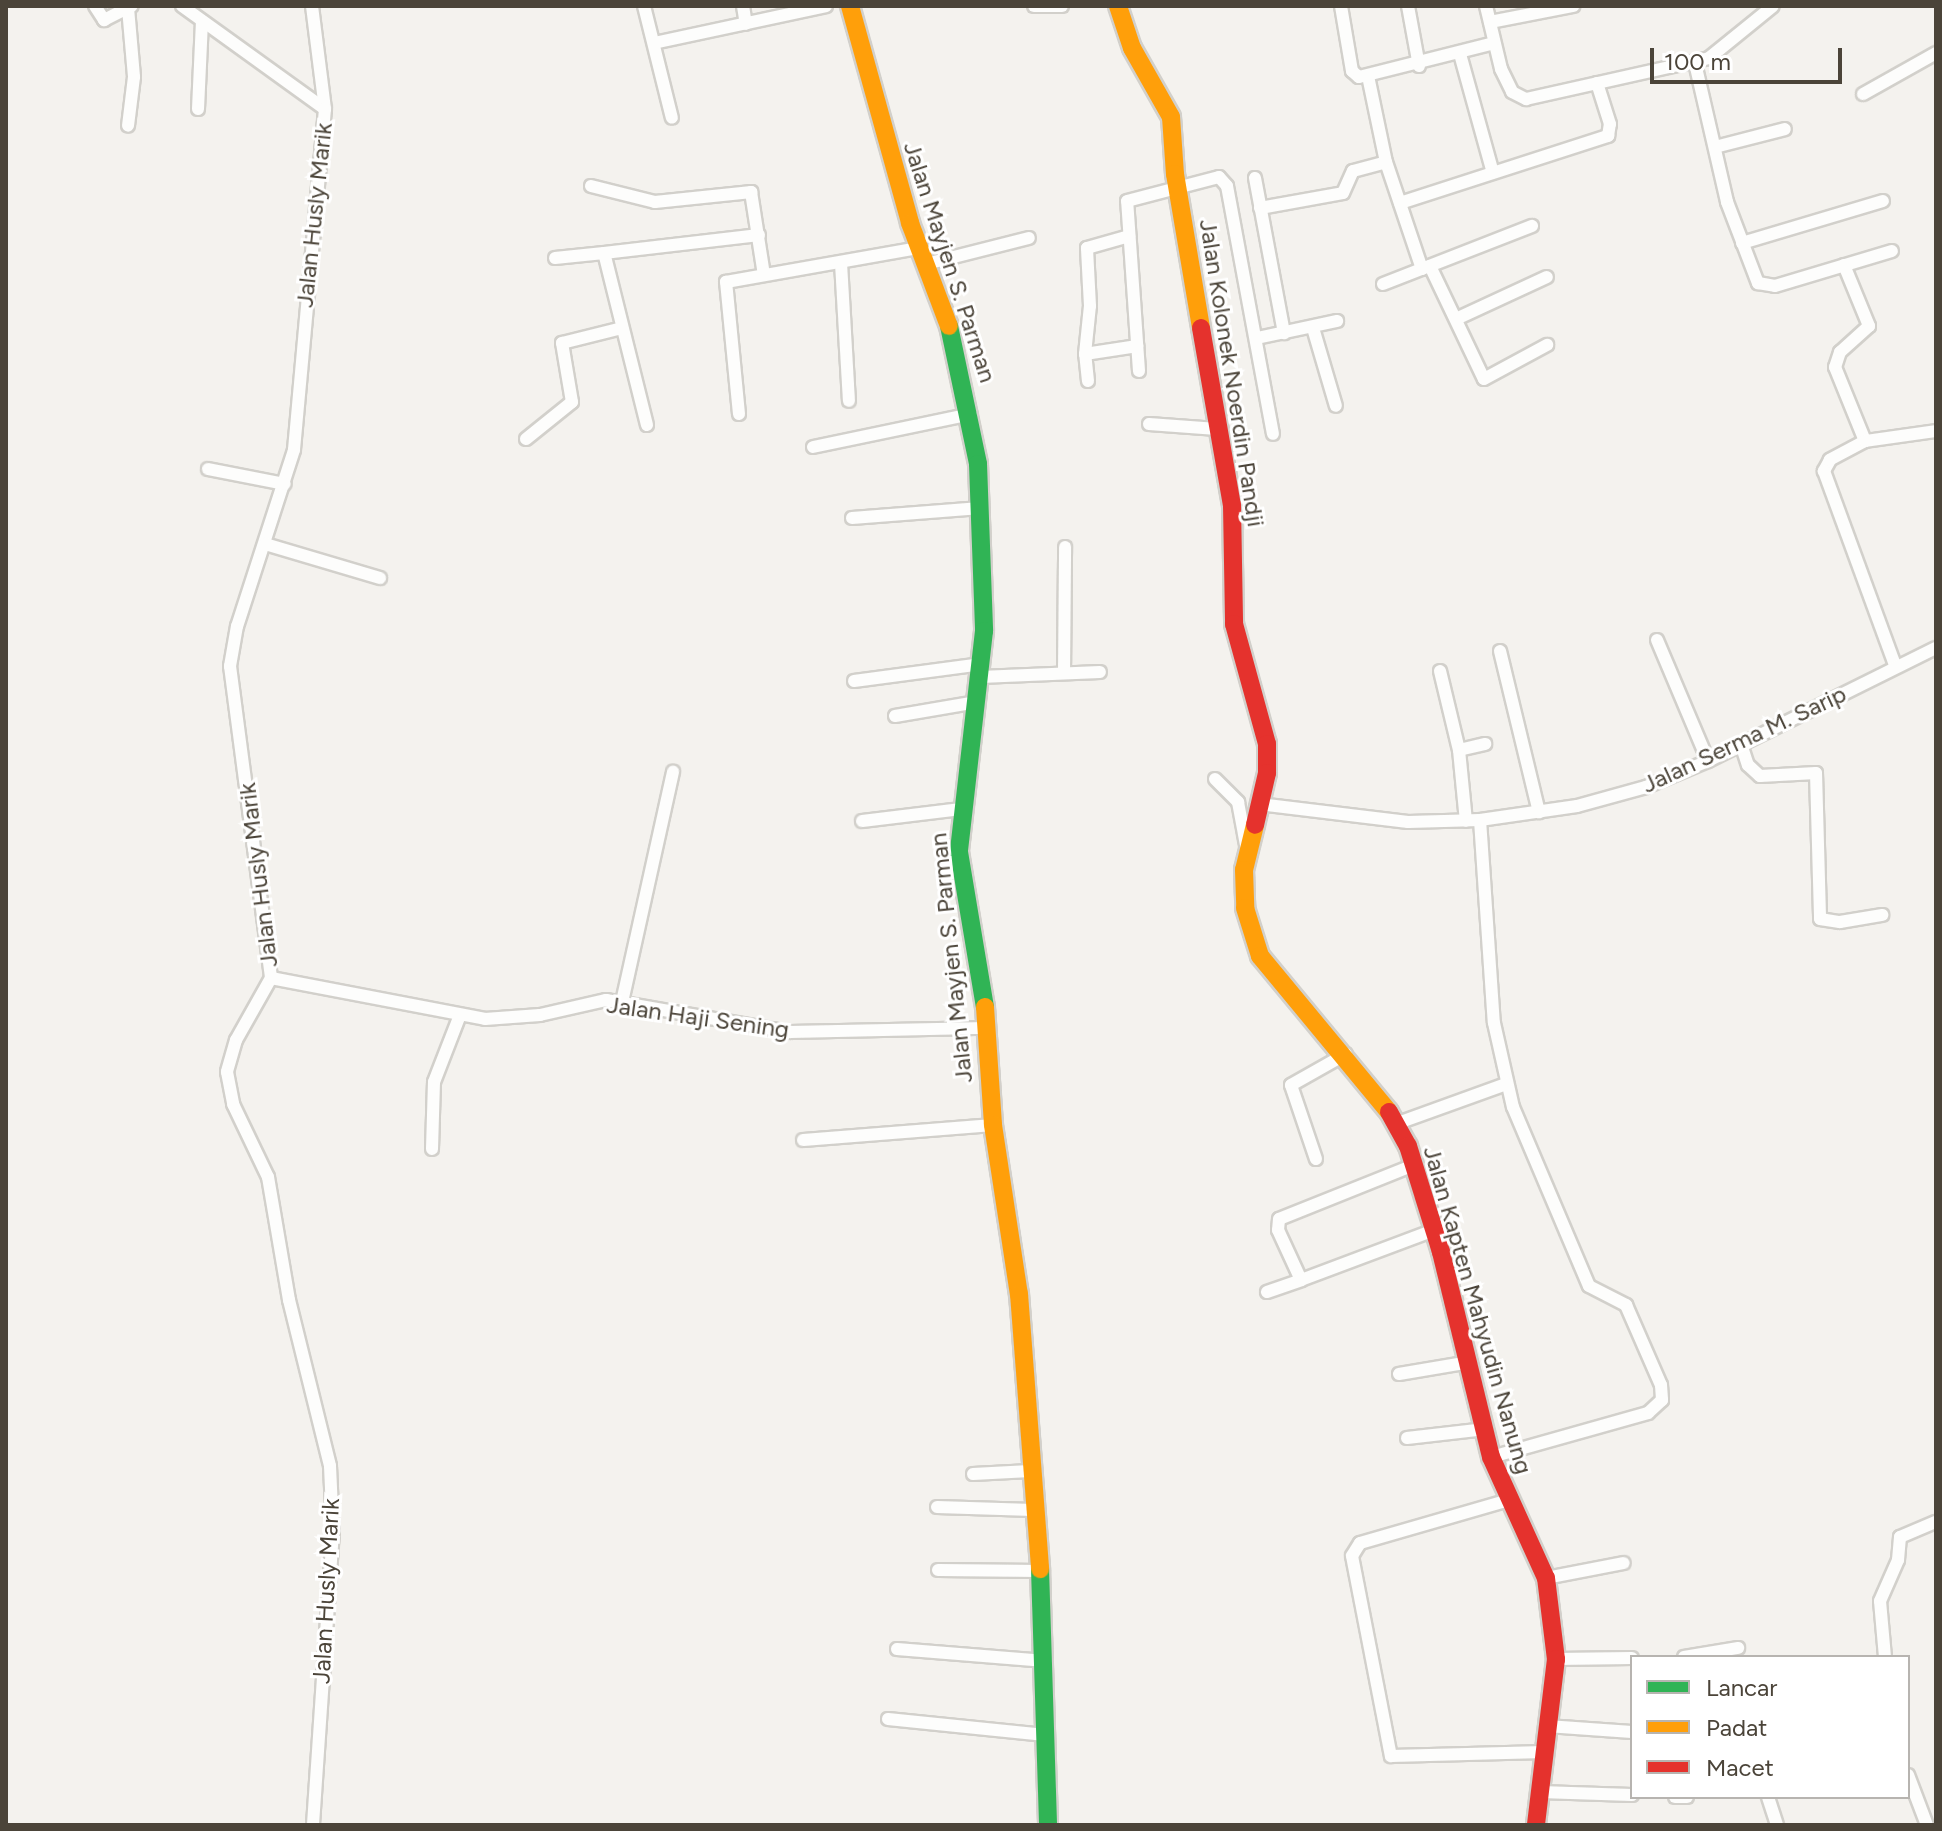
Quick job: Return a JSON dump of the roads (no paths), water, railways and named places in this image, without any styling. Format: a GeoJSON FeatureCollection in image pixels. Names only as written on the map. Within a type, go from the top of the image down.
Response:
{"type":"FeatureCollection","features":[{"type":"Feature","properties":{"kind":"street"},"geometry":{"type":"LineString","coordinates":[[95,6],[104,20]]}},
{"type":"Feature","properties":{"kind":"street"},"geometry":{"type":"LineString","coordinates":[[182,6],[325,109]]}},
{"type":"Feature","properties":{"kind":"street","name":"Jalan Husly Marik"},"geometry":{"type":"LineString","coordinates":[[312,6],[325,109],[294,450],[237,626],[230,666],[271,978],[236,1040],[227,1081],[268,1177],[289,1300],[330,1466],[333,1531],[313,1825]]}},
{"type":"Feature","properties":{"kind":"street"},"geometry":{"type":"LineString","coordinates":[[644,6],[672,118]]}},
{"type":"Feature","properties":{"kind":"street"},"geometry":{"type":"LineString","coordinates":[[743,6],[746,24]]}},
{"type":"Feature","properties":{"kind":"street"},"geometry":{"type":"LineString","coordinates":[[654,43],[826,6]]}},
{"type":"Feature","properties":{"kind":"street","name":"Jalan Mayjen S. Parman"},"geometry":{"type":"LineString","coordinates":[[850,6],[922,256],[952,333],[971,414],[981,508],[981,671],[961,809],[961,873],[977,942],[987,1028],[993,1125],[1019,1294],[1046,1661],[1048,1825]]}},
{"type":"Feature","properties":{"kind":"street"},"geometry":{"type":"LineString","coordinates":[[1034,6],[1062,6]]}},
{"type":"Feature","properties":{"kind":"street","name":"Jalan Kolonek Noerdin Pandji"},"geometry":{"type":"LineString","coordinates":[[1118,6],[1132,48],[1167,104],[1234,528],[1234,624],[1267,744],[1267,773],[1259,804]]}},
{"type":"Feature","properties":{"kind":"street"},"geometry":{"type":"LineString","coordinates":[[1341,6],[1352,71],[1368,76],[1419,66],[1494,43]]}},
{"type":"Feature","properties":{"kind":"street"},"geometry":{"type":"LineString","coordinates":[[1408,6],[1419,66]]}},
{"type":"Feature","properties":{"kind":"street"},"geometry":{"type":"LineString","coordinates":[[1486,6],[1494,43],[1518,97],[1695,63],[1721,53],[1773,6]]}},
{"type":"Feature","properties":{"kind":"street"},"geometry":{"type":"LineString","coordinates":[[1490,22],[1573,6]]}},
{"type":"Feature","properties":{"kind":"street"},"geometry":{"type":"LineString","coordinates":[[90,23],[104,20],[130,7],[134,77],[128,126]]}},
{"type":"Feature","properties":{"kind":"street"},"geometry":{"type":"LineString","coordinates":[[198,109],[202,21]]}},
{"type":"Feature","properties":{"kind":"street"},"geometry":{"type":"LineString","coordinates":[[1863,94],[1936,53]]}},
{"type":"Feature","properties":{"kind":"street"},"geometry":{"type":"LineString","coordinates":[[1460,54],[1493,173]]}},
{"type":"Feature","properties":{"kind":"street"},"geometry":{"type":"LineString","coordinates":[[1695,63],[1715,147],[1754,277],[1765,286],[1892,251]]}},
{"type":"Feature","properties":{"kind":"street"},"geometry":{"type":"LineString","coordinates":[[1368,76],[1386,162],[1400,203],[1426,268],[1456,319],[1484,379],[1547,345]]}},
{"type":"Feature","properties":{"kind":"street"},"geometry":{"type":"LineString","coordinates":[[1400,203],[1608,136],[1610,124],[1597,83]]}},
{"type":"Feature","properties":{"kind":"street"},"geometry":{"type":"LineString","coordinates":[[1715,147],[1785,129]]}},
{"type":"Feature","properties":{"kind":"street"},"geometry":{"type":"LineString","coordinates":[[1260,208],[1343,193],[1353,171],[1386,162]]}},
{"type":"Feature","properties":{"kind":"street"},"geometry":{"type":"LineString","coordinates":[[1139,371],[1127,201],[1215,176],[1224,179],[1257,338],[1273,434]]}},
{"type":"Feature","properties":{"kind":"street"},"geometry":{"type":"LineString","coordinates":[[1255,178],[1284,333]]}},
{"type":"Feature","properties":{"kind":"street"},"geometry":{"type":"LineString","coordinates":[[591,186],[655,202],[751,192],[764,275]]}},
{"type":"Feature","properties":{"kind":"street"},"geometry":{"type":"LineString","coordinates":[[1742,243],[1883,201]]}},
{"type":"Feature","properties":{"kind":"street"},"geometry":{"type":"LineString","coordinates":[[1383,284],[1532,226]]}},
{"type":"Feature","properties":{"kind":"street"},"geometry":{"type":"LineString","coordinates":[[555,258],[759,235]]}},
{"type":"Feature","properties":{"kind":"street"},"geometry":{"type":"LineString","coordinates":[[1088,381],[1085,354],[1090,306],[1087,248],[1129,236]]}},
{"type":"Feature","properties":{"kind":"street"},"geometry":{"type":"LineString","coordinates":[[739,414],[724,285],[764,275],[841,263],[922,256],[1029,238]]}},
{"type":"Feature","properties":{"kind":"street"},"geometry":{"type":"LineString","coordinates":[[604,253],[647,425]]}},
{"type":"Feature","properties":{"kind":"street"},"geometry":{"type":"LineString","coordinates":[[841,263],[849,401]]}},
{"type":"Feature","properties":{"kind":"street"},"geometry":{"type":"LineString","coordinates":[[1844,265],[1869,326],[1840,352],[1835,367],[1865,441]]}},
{"type":"Feature","properties":{"kind":"street"},"geometry":{"type":"LineString","coordinates":[[1456,319],[1547,277]]}},
{"type":"Feature","properties":{"kind":"street"},"geometry":{"type":"LineString","coordinates":[[1257,338],[1337,321]]}},
{"type":"Feature","properties":{"kind":"street"},"geometry":{"type":"LineString","coordinates":[[526,439],[572,402],[562,343],[622,328]]}},
{"type":"Feature","properties":{"kind":"street"},"geometry":{"type":"LineString","coordinates":[[1313,328],[1336,406]]}},
{"type":"Feature","properties":{"kind":"street"},"geometry":{"type":"LineString","coordinates":[[1085,354],[1137,346]]}},
{"type":"Feature","properties":{"kind":"street"},"geometry":{"type":"LineString","coordinates":[[813,447],[971,414]]}},
{"type":"Feature","properties":{"kind":"street"},"geometry":{"type":"LineString","coordinates":[[1149,424],[1217,429]]}},
{"type":"Feature","properties":{"kind":"street"},"geometry":{"type":"LineString","coordinates":[[1895,665],[1824,471],[1830,460],[1865,441],[1936,431]]}},
{"type":"Feature","properties":{"kind":"street"},"geometry":{"type":"LineString","coordinates":[[208,469],[285,484]]}},
{"type":"Feature","properties":{"kind":"street"},"geometry":{"type":"LineString","coordinates":[[852,518],[981,508]]}},
{"type":"Feature","properties":{"kind":"street"},"geometry":{"type":"LineString","coordinates":[[265,544],[380,578]]}},
{"type":"Feature","properties":{"kind":"street"},"geometry":{"type":"LineString","coordinates":[[1064,673],[1065,547]]}},
{"type":"Feature","properties":{"kind":"street"},"geometry":{"type":"LineString","coordinates":[[1657,640],[1708,761]]}},
{"type":"Feature","properties":{"kind":"street","name":"Jalan Serma M. Sarip"},"geometry":{"type":"LineString","coordinates":[[1259,804],[1408,822],[1480,820],[1577,806],[1607,799],[1708,761],[1895,665],[1936,648]]}},
{"type":"Feature","properties":{"kind":"street"},"geometry":{"type":"LineString","coordinates":[[1500,651],[1539,812]]}},
{"type":"Feature","properties":{"kind":"street"},"geometry":{"type":"LineString","coordinates":[[854,681],[981,671],[1100,672]]}},
{"type":"Feature","properties":{"kind":"street"},"geometry":{"type":"LineString","coordinates":[[1440,671],[1459,750],[1466,821]]}},
{"type":"Feature","properties":{"kind":"street"},"geometry":{"type":"LineString","coordinates":[[895,716],[977,702]]}},
{"type":"Feature","properties":{"kind":"street"},"geometry":{"type":"LineString","coordinates":[[1459,750],[1485,744]]}},
{"type":"Feature","properties":{"kind":"street"},"geometry":{"type":"LineString","coordinates":[[1741,744],[1748,765],[1760,776],[1816,773],[1820,919],[1840,922],[1882,915]]}},
{"type":"Feature","properties":{"kind":"street"},"geometry":{"type":"LineString","coordinates":[[622,1002],[673,772]]}},
{"type":"Feature","properties":{"kind":"street"},"geometry":{"type":"LineString","coordinates":[[1215,779],[1238,802],[1247,856]]}},
{"type":"Feature","properties":{"kind":"street","name":"Jalan Kapten Mahyudin Nanung"},"geometry":{"type":"LineString","coordinates":[[1259,804],[1247,856],[1245,908],[1260,956],[1381,1096],[1414,1165],[1470,1362],[1491,1457],[1546,1578],[1556,1659],[1536,1825]]}},
{"type":"Feature","properties":{"kind":"street"},"geometry":{"type":"LineString","coordinates":[[862,821],[961,809]]}},
{"type":"Feature","properties":{"kind":"street"},"geometry":{"type":"LineString","coordinates":[[1480,820],[1494,1023],[1506,1084],[1589,1286],[1626,1305],[1661,1385],[1662,1400],[1648,1413],[1491,1457]]}},
{"type":"Feature","properties":{"kind":"street","name":"Jalan Haji Sening"},"geometry":{"type":"LineString","coordinates":[[271,978],[460,1015],[516,1019],[606,1000],[790,1032],[987,1028]]}},
{"type":"Feature","properties":{"kind":"street"},"geometry":{"type":"LineString","coordinates":[[432,1149],[434,1082],[460,1015]]}},
{"type":"Feature","properties":{"kind":"street"},"geometry":{"type":"LineString","coordinates":[[1316,1159],[1289,1091],[1346,1054]]}},
{"type":"Feature","properties":{"kind":"street"},"geometry":{"type":"LineString","coordinates":[[1395,1124],[1506,1084]]}},
{"type":"Feature","properties":{"kind":"street"},"geometry":{"type":"LineString","coordinates":[[803,1140],[993,1125]]}},
{"type":"Feature","properties":{"kind":"street"},"geometry":{"type":"LineString","coordinates":[[1301,1280],[1278,1230],[1279,1219],[1414,1165]]}},
{"type":"Feature","properties":{"kind":"street"},"geometry":{"type":"LineString","coordinates":[[1267,1292],[1434,1230]]}},
{"type":"Feature","properties":{"kind":"street"},"geometry":{"type":"LineString","coordinates":[[1399,1374],[1470,1362]]}},
{"type":"Feature","properties":{"kind":"street"},"geometry":{"type":"LineString","coordinates":[[1407,1438],[1485,1429]]}},
{"type":"Feature","properties":{"kind":"street"},"geometry":{"type":"LineString","coordinates":[[973,1474],[1030,1471]]}},
{"type":"Feature","properties":{"kind":"street"},"geometry":{"type":"LineString","coordinates":[[1509,1500],[1360,1543],[1352,1556],[1391,1756],[1544,1752]]}},
{"type":"Feature","properties":{"kind":"street"},"geometry":{"type":"LineString","coordinates":[[937,1507],[1033,1510]]}},
{"type":"Feature","properties":{"kind":"street"},"geometry":{"type":"LineString","coordinates":[[1885,1655],[1881,1591],[1898,1560],[1900,1537],[1936,1522]]}},
{"type":"Feature","properties":{"kind":"street"},"geometry":{"type":"LineString","coordinates":[[1546,1578],[1624,1563]]}},
{"type":"Feature","properties":{"kind":"street"},"geometry":{"type":"LineString","coordinates":[[938,1570],[1041,1571]]}},
{"type":"Feature","properties":{"kind":"street"},"geometry":{"type":"LineString","coordinates":[[1696,1655],[1738,1648]]}},
{"type":"Feature","properties":{"kind":"street"},"geometry":{"type":"LineString","coordinates":[[897,1649],[1046,1661]]}},
{"type":"Feature","properties":{"kind":"street"},"geometry":{"type":"LineString","coordinates":[[1556,1659],[1630,1658]]}},
{"type":"Feature","properties":{"kind":"street"},"geometry":{"type":"LineString","coordinates":[[888,1719],[1045,1735]]}},
{"type":"Feature","properties":{"kind":"street"},"geometry":{"type":"LineString","coordinates":[[1547,1726],[1630,1732]]}},
{"type":"Feature","properties":{"kind":"street"},"geometry":{"type":"LineString","coordinates":[[1910,1780],[1927,1825]]}},
{"type":"Feature","properties":{"kind":"street"},"geometry":{"type":"LineString","coordinates":[[1540,1792],[1630,1795]]}},
{"type":"Feature","properties":{"kind":"street"},"geometry":{"type":"LineString","coordinates":[[1769,1799],[1777,1825]]}}]}
